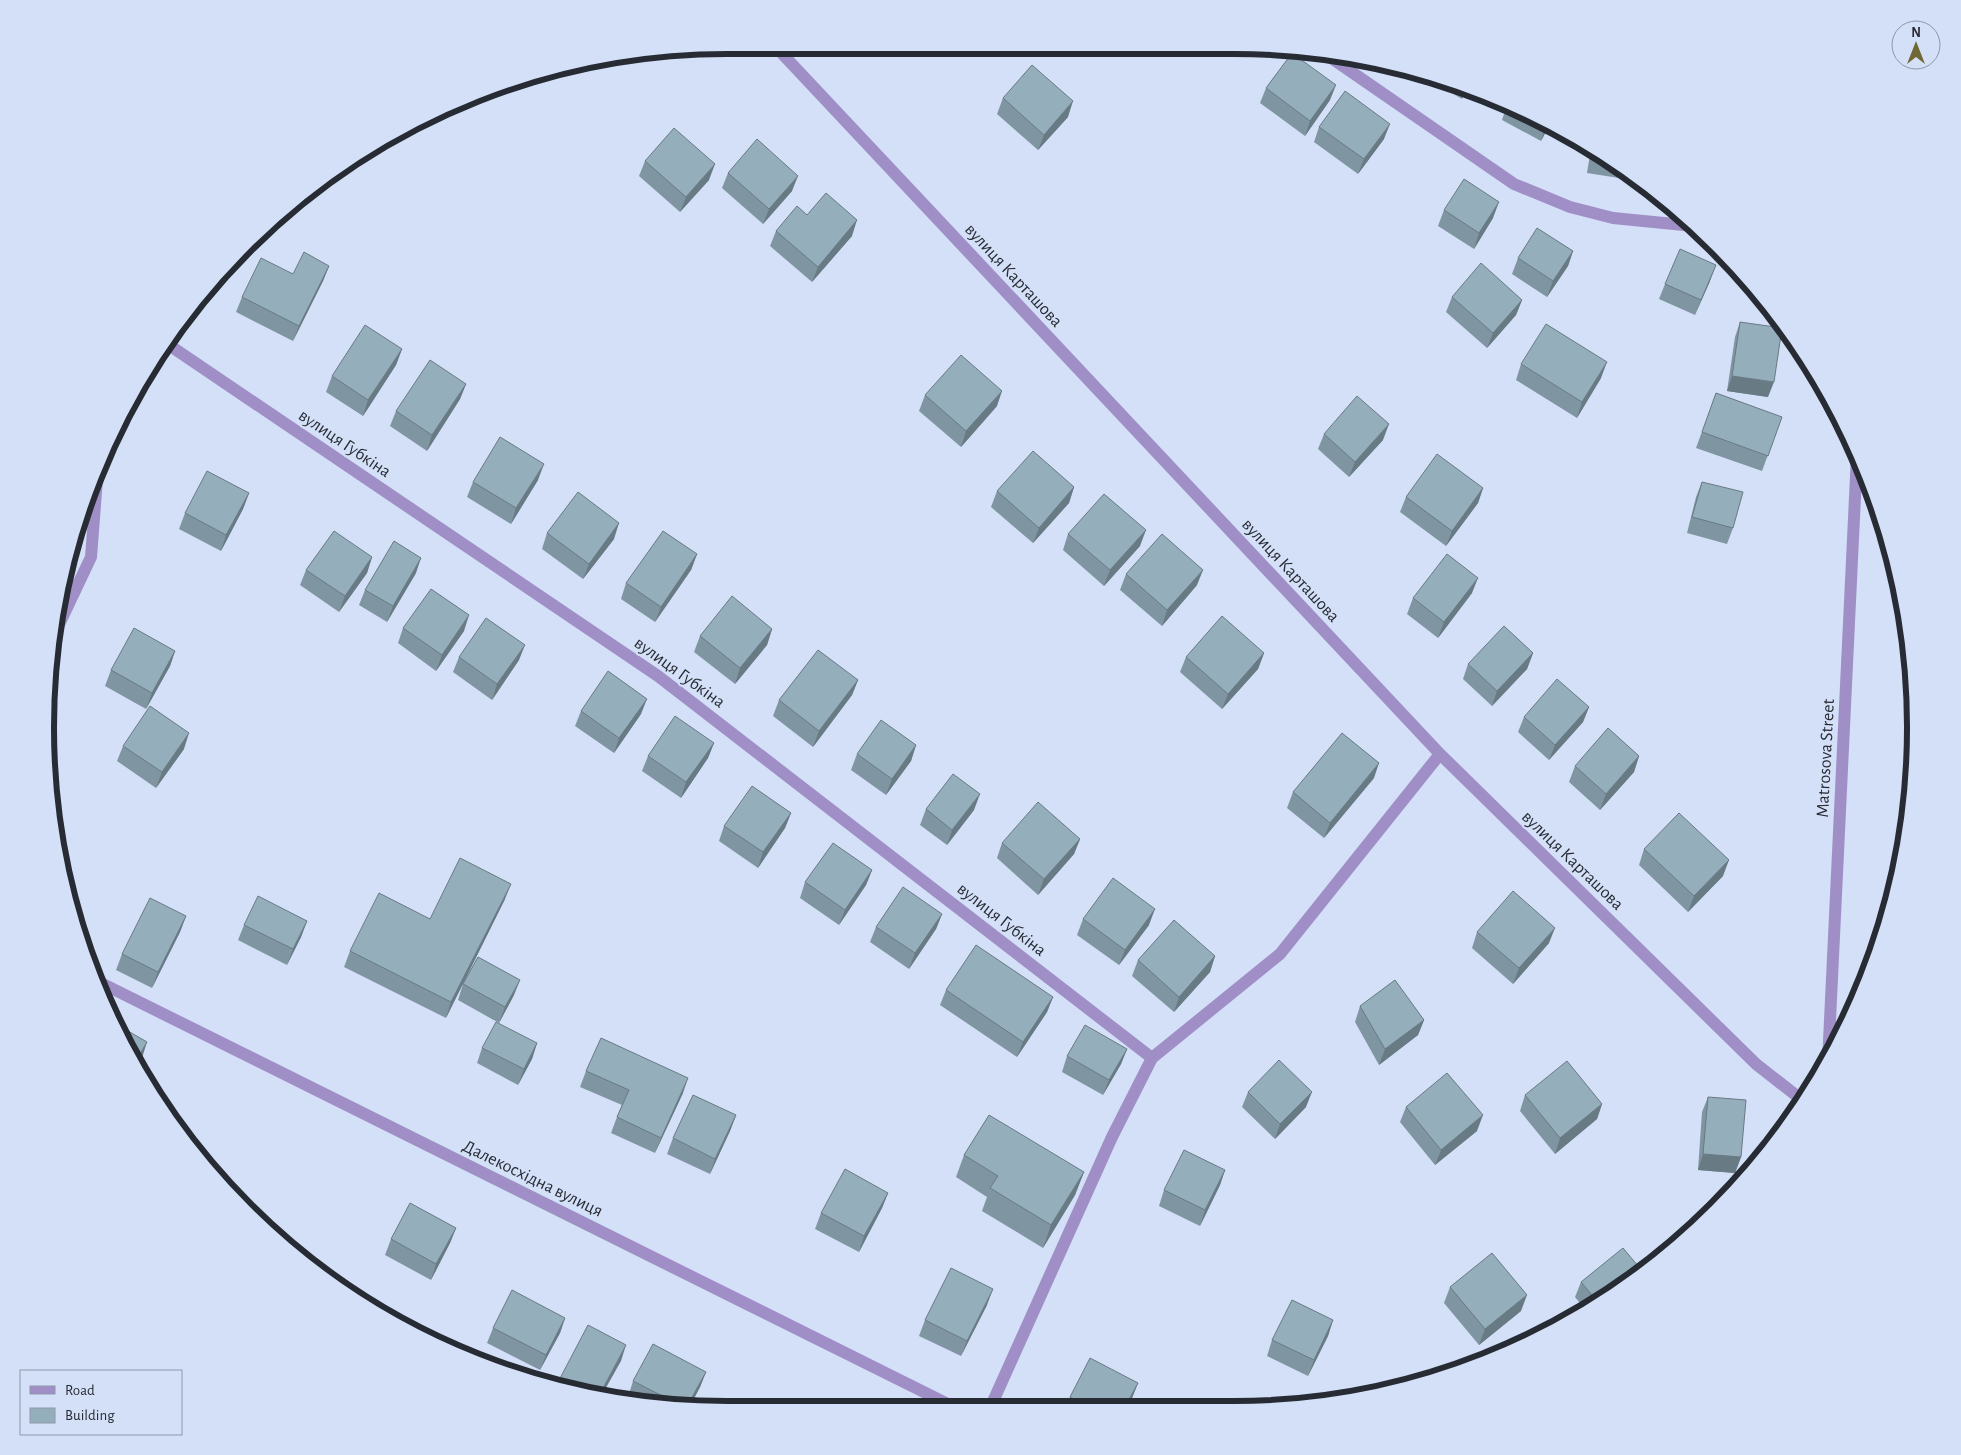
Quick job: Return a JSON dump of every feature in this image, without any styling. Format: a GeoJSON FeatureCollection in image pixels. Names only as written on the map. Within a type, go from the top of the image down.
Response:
{"type":"FeatureCollection","features":[{"type":"Feature","properties":{"kind":"street","name":"вулиця Карташова"},"geometry":{"type":"LineString","coordinates":[[782,54],[1440,754],[1756,1064],[1797,1096]]}},
{"type":"Feature","properties":{"kind":"street"},"geometry":{"type":"LineString","coordinates":[[1340,63],[1514,184],[1570,208],[1613,218],[1682,225]]}},
{"type":"Feature","properties":{"kind":"street","name":"вулиця Губкіна"},"geometry":{"type":"LineString","coordinates":[[172,347],[658,676],[1152,1058]]}},
{"type":"Feature","properties":{"kind":"street","name":"Matrosova Street"},"geometry":{"type":"LineString","coordinates":[[1829,1042],[1856,471]]}},
{"type":"Feature","properties":{"kind":"street"},"geometry":{"type":"LineString","coordinates":[[64,614],[91,557],[96,495]]}},
{"type":"Feature","properties":{"kind":"street"},"geometry":{"type":"LineString","coordinates":[[993,1401],[1112,1138],[1152,1058],[1280,954],[1440,754]]}},
{"type":"Feature","properties":{"kind":"street","name":"Далекосхідна вулиця"},"geometry":{"type":"LineString","coordinates":[[105,985],[942,1401]]}},
{"type":"Feature","properties":{"kind":"building"},"geometry":{"type":"Polygon","coordinates":[[[1290,56],[1298,57],[1336,85],[1310,121],[1266,88],[1290,56]]]}},
{"type":"Feature","properties":{"kind":"building"},"geometry":{"type":"Polygon","coordinates":[[[1032,65],[1073,101],[1044,135],[1003,98],[1032,65]]]}},
{"type":"Feature","properties":{"kind":"building"},"geometry":{"type":"Polygon","coordinates":[[[1345,91],[1390,124],[1364,159],[1319,127],[1345,91]]]}},
{"type":"Feature","properties":{"kind":"building"},"geometry":{"type":"Polygon","coordinates":[[[674,128],[715,164],[686,197],[645,161],[674,128]]]}},
{"type":"Feature","properties":{"kind":"building"},"geometry":{"type":"Polygon","coordinates":[[[757,139],[798,176],[769,209],[728,173],[757,139]]]}},
{"type":"Feature","properties":{"kind":"building"},"geometry":{"type":"Polygon","coordinates":[[[1464,179],[1499,202],[1479,233],[1444,210],[1464,179]]]}},
{"type":"Feature","properties":{"kind":"building"},"geometry":{"type":"Polygon","coordinates":[[[826,193],[857,220],[818,267],[776,231],[797,206],[807,215],[826,193]]]}},
{"type":"Feature","properties":{"kind":"building"},"geometry":{"type":"Polygon","coordinates":[[[1537,228],[1573,251],[1553,281],[1518,258],[1537,228]]]}},
{"type":"Feature","properties":{"kind":"building"},"geometry":{"type":"Polygon","coordinates":[[[1680,249],[1716,265],[1701,300],[1665,284],[1680,249]]]}},
{"type":"Feature","properties":{"kind":"building"},"geometry":{"type":"Polygon","coordinates":[[[304,252],[329,266],[299,326],[242,297],[261,258],[293,274],[304,252]]]}},
{"type":"Feature","properties":{"kind":"building"},"geometry":{"type":"Polygon","coordinates":[[[1481,263],[1522,300],[1493,333],[1452,297],[1481,263]]]}},
{"type":"Feature","properties":{"kind":"building"},"geometry":{"type":"Polygon","coordinates":[[[1740,322],[1775,327],[1781,335],[1774,382],[1732,376],[1740,322]]]}},
{"type":"Feature","properties":{"kind":"building"},"geometry":{"type":"Polygon","coordinates":[[[1546,324],[1607,362],[1582,402],[1521,364],[1546,324]]]}},
{"type":"Feature","properties":{"kind":"building"},"geometry":{"type":"Polygon","coordinates":[[[365,325],[402,349],[368,400],[332,376],[365,325]]]}},
{"type":"Feature","properties":{"kind":"building"},"geometry":{"type":"Polygon","coordinates":[[[961,355],[1002,391],[966,431],[925,395],[961,355]]]}},
{"type":"Feature","properties":{"kind":"building"},"geometry":{"type":"Polygon","coordinates":[[[430,360],[466,384],[432,435],[396,411],[430,360]]]}},
{"type":"Feature","properties":{"kind":"building"},"geometry":{"type":"Polygon","coordinates":[[[1716,393],[1782,417],[1768,456],[1702,432],[1716,393]]]}},
{"type":"Feature","properties":{"kind":"building"},"geometry":{"type":"Polygon","coordinates":[[[1357,396],[1389,424],[1355,462],[1324,434],[1357,396]]]}},
{"type":"Feature","properties":{"kind":"building"},"geometry":{"type":"Polygon","coordinates":[[[500,437],[544,464],[516,508],[473,482],[500,437]]]}},
{"type":"Feature","properties":{"kind":"building"},"geometry":{"type":"Polygon","coordinates":[[[1033,451],[1074,487],[1039,528],[997,491],[1033,451]]]}},
{"type":"Feature","properties":{"kind":"building"},"geometry":{"type":"Polygon","coordinates":[[[1437,454],[1483,488],[1452,531],[1406,497],[1437,454]]]}},
{"type":"Feature","properties":{"kind":"building"},"geometry":{"type":"Polygon","coordinates":[[[207,471],[249,493],[226,535],[185,513],[207,471]]]}},
{"type":"Feature","properties":{"kind":"building"},"geometry":{"type":"Polygon","coordinates":[[[1702,482],[1743,492],[1733,528],[1692,517],[1702,482]]]}},
{"type":"Feature","properties":{"kind":"building"},"geometry":{"type":"Polygon","coordinates":[[[578,492],[619,523],[589,564],[547,533],[578,492]]]}},
{"type":"Feature","properties":{"kind":"building"},"geometry":{"type":"Polygon","coordinates":[[[1104,494],[1146,530],[1110,570],[1068,534],[1104,494]]]}},
{"type":"Feature","properties":{"kind":"building"},"geometry":{"type":"Polygon","coordinates":[[[334,531],[372,557],[345,596],[306,570],[334,531]]]}},
{"type":"Feature","properties":{"kind":"building"},"geometry":{"type":"Polygon","coordinates":[[[663,531],[697,554],[661,607],[626,583],[663,531]]]}},
{"type":"Feature","properties":{"kind":"building"},"geometry":{"type":"Polygon","coordinates":[[[1162,534],[1203,570],[1167,610],[1126,574],[1162,534]]]}},
{"type":"Feature","properties":{"kind":"building"},"geometry":{"type":"Polygon","coordinates":[[[394,541],[421,558],[393,606],[365,590],[394,541]]]}},
{"type":"Feature","properties":{"kind":"building"},"geometry":{"type":"Polygon","coordinates":[[[1447,554],[1478,578],[1444,622],[1413,598],[1447,554]]]}},
{"type":"Feature","properties":{"kind":"building"},"geometry":{"type":"Polygon","coordinates":[[[431,589],[469,615],[442,655],[403,628],[431,589]]]}},
{"type":"Feature","properties":{"kind":"building"},"geometry":{"type":"Polygon","coordinates":[[[732,596],[772,629],[740,668],[700,636],[732,596]]]}},
{"type":"Feature","properties":{"kind":"building"},"geometry":{"type":"Polygon","coordinates":[[[1222,616],[1264,653],[1228,694],[1186,657],[1222,616]]]}},
{"type":"Feature","properties":{"kind":"building"},"geometry":{"type":"Polygon","coordinates":[[[486,618],[525,645],[497,684],[459,657],[486,618]]]}},
{"type":"Feature","properties":{"kind":"building"},"geometry":{"type":"Polygon","coordinates":[[[1504,626],[1533,653],[1497,691],[1468,664],[1504,626]]]}},
{"type":"Feature","properties":{"kind":"building"},"geometry":{"type":"Polygon","coordinates":[[[134,628],[175,651],[152,693],[111,670],[134,628]]]}},
{"type":"Feature","properties":{"kind":"building"},"geometry":{"type":"Polygon","coordinates":[[[818,650],[858,680],[819,731],[779,700],[818,650]]]}},
{"type":"Feature","properties":{"kind":"building"},"geometry":{"type":"Polygon","coordinates":[[[608,671],[647,699],[619,738],[581,711],[608,671]]]}},
{"type":"Feature","properties":{"kind":"building"},"geometry":{"type":"Polygon","coordinates":[[[1557,679],[1589,707],[1555,745],[1524,717],[1557,679]]]}},
{"type":"Feature","properties":{"kind":"building"},"geometry":{"type":"Polygon","coordinates":[[[150,706],[189,733],[162,772],[123,746],[150,706]]]}},
{"type":"Feature","properties":{"kind":"building"},"geometry":{"type":"Polygon","coordinates":[[[675,716],[714,743],[686,782],[648,756],[675,716]]]}},
{"type":"Feature","properties":{"kind":"building"},"geometry":{"type":"Polygon","coordinates":[[[881,720],[916,745],[892,779],[857,754],[881,720]]]}},
{"type":"Feature","properties":{"kind":"building"},"geometry":{"type":"Polygon","coordinates":[[[1608,728],[1639,756],[1606,794],[1575,766],[1608,728]]]}},
{"type":"Feature","properties":{"kind":"building"},"geometry":{"type":"Polygon","coordinates":[[[1342,733],[1379,763],[1330,823],[1293,792],[1342,733]]]}},
{"type":"Feature","properties":{"kind":"building"},"geometry":{"type":"Polygon","coordinates":[[[953,774],[980,794],[952,830],[926,809],[953,774]]]}},
{"type":"Feature","properties":{"kind":"building"},"geometry":{"type":"Polygon","coordinates":[[[752,786],[791,813],[763,852],[724,826],[752,786]]]}},
{"type":"Feature","properties":{"kind":"building"},"geometry":{"type":"Polygon","coordinates":[[[1038,802],[1080,839],[1044,879],[1002,843],[1038,802]]]}},
{"type":"Feature","properties":{"kind":"building"},"geometry":{"type":"Polygon","coordinates":[[[1679,813],[1729,860],[1694,896],[1644,849],[1679,813]]]}},
{"type":"Feature","properties":{"kind":"building"},"geometry":{"type":"Polygon","coordinates":[[[833,843],[872,870],[845,910],[805,882],[833,843]]]}},
{"type":"Feature","properties":{"kind":"building"},"geometry":{"type":"Polygon","coordinates":[[[460,858],[511,884],[451,1002],[350,951],[379,893],[430,919],[460,858]]]}},
{"type":"Feature","properties":{"kind":"building"},"geometry":{"type":"Polygon","coordinates":[[[1113,878],[1155,909],[1125,950],[1083,919],[1113,878]]]}},
{"type":"Feature","properties":{"kind":"building"},"geometry":{"type":"Polygon","coordinates":[[[903,887],[942,914],[915,953],[876,927],[903,887]]]}},
{"type":"Feature","properties":{"kind":"building"},"geometry":{"type":"Polygon","coordinates":[[[1513,891],[1555,928],[1519,968],[1477,932],[1513,891]]]}},
{"type":"Feature","properties":{"kind":"building"},"geometry":{"type":"Polygon","coordinates":[[[258,896],[307,921],[293,949],[244,925],[258,896]]]}},
{"type":"Feature","properties":{"kind":"building"},"geometry":{"type":"Polygon","coordinates":[[[150,898],[186,916],[158,972],[122,954],[150,898]]]}},
{"type":"Feature","properties":{"kind":"building"},"geometry":{"type":"Polygon","coordinates":[[[1174,920],[1215,956],[1179,997],[1138,960],[1174,920]]]}},
{"type":"Feature","properties":{"kind":"building"},"geometry":{"type":"Polygon","coordinates":[[[976,945],[1053,997],[1023,1042],[946,990],[976,945]]]}},
{"type":"Feature","properties":{"kind":"building"},"geometry":{"type":"Polygon","coordinates":[[[478,957],[520,980],[505,1007],[463,984],[478,957]]]}},
{"type":"Feature","properties":{"kind":"building"},"geometry":{"type":"Polygon","coordinates":[[[1395,980],[1424,1020],[1385,1049],[1360,1006],[1395,980]]]}},
{"type":"Feature","properties":{"kind":"building"},"geometry":{"type":"Polygon","coordinates":[[[496,1022],[537,1043],[524,1069],[482,1048],[496,1022]]]}},
{"type":"Feature","properties":{"kind":"building"},"geometry":{"type":"Polygon","coordinates":[[[1085,1025],[1127,1049],[1109,1080],[1067,1056],[1085,1025]]]}},
{"type":"Feature","properties":{"kind":"building"},"geometry":{"type":"Polygon","coordinates":[[[125,1029],[147,1042],[139,1055],[125,1029]]]}},
{"type":"Feature","properties":{"kind":"building"},"geometry":{"type":"Polygon","coordinates":[[[601,1038],[688,1078],[661,1138],[617,1117],[629,1090],[586,1071],[601,1038]]]}},
{"type":"Feature","properties":{"kind":"building"},"geometry":{"type":"Polygon","coordinates":[[[1279,1060],[1312,1092],[1280,1124],[1248,1092],[1279,1060]]]}},
{"type":"Feature","properties":{"kind":"building"},"geometry":{"type":"Polygon","coordinates":[[[1567,1061],[1602,1104],[1560,1138],[1525,1095],[1567,1061]]]}},
{"type":"Feature","properties":{"kind":"building"},"geometry":{"type":"Polygon","coordinates":[[[1447,1073],[1483,1115],[1441,1150],[1406,1107],[1447,1073]]]}},
{"type":"Feature","properties":{"kind":"building"},"geometry":{"type":"Polygon","coordinates":[[[693,1095],[736,1115],[715,1159],[673,1138],[693,1095]]]}},
{"type":"Feature","properties":{"kind":"building"},"geometry":{"type":"Polygon","coordinates":[[[1708,1097],[1746,1100],[1741,1157],[1703,1154],[1708,1097]]]}},
{"type":"Feature","properties":{"kind":"building"},"geometry":{"type":"Polygon","coordinates":[[[989,1115],[1084,1172],[1051,1225],[990,1188],[998,1176],[964,1155],[989,1115]]]}},
{"type":"Feature","properties":{"kind":"building"},"geometry":{"type":"Polygon","coordinates":[[[1184,1150],[1225,1170],[1205,1210],[1164,1190],[1184,1150]]]}},
{"type":"Feature","properties":{"kind":"building"},"geometry":{"type":"Polygon","coordinates":[[[845,1169],[888,1193],[864,1236],[821,1213],[845,1169]]]}},
{"type":"Feature","properties":{"kind":"building"},"geometry":{"type":"Polygon","coordinates":[[[410,1203],[456,1228],[436,1264],[391,1239],[410,1203]]]}},
{"type":"Feature","properties":{"kind":"building"},"geometry":{"type":"Polygon","coordinates":[[[1623,1248],[1638,1266],[1593,1297],[1581,1282],[1623,1248]]]}},
{"type":"Feature","properties":{"kind":"building"},"geometry":{"type":"Polygon","coordinates":[[[1492,1253],[1527,1295],[1485,1329],[1450,1287],[1492,1253]]]}},
{"type":"Feature","properties":{"kind":"building"},"geometry":{"type":"Polygon","coordinates":[[[951,1268],[993,1289],[967,1341],[925,1320],[951,1268]]]}},
{"type":"Feature","properties":{"kind":"building"},"geometry":{"type":"Polygon","coordinates":[[[512,1290],[565,1318],[546,1355],[493,1328],[512,1290]]]}},
{"type":"Feature","properties":{"kind":"building"},"geometry":{"type":"Polygon","coordinates":[[[1292,1300],[1333,1320],[1314,1360],[1272,1340],[1292,1300]]]}},
{"type":"Feature","properties":{"kind":"building"},"geometry":{"type":"Polygon","coordinates":[[[588,1325],[626,1345],[603,1389],[559,1379],[588,1325]]]}},
{"type":"Feature","properties":{"kind":"building"},"geometry":{"type":"Polygon","coordinates":[[[653,1344],[706,1372],[690,1400],[667,1398],[633,1381],[653,1344]]]}},
{"type":"Feature","properties":{"kind":"building"},"geometry":{"type":"Polygon","coordinates":[[[1090,1358],[1138,1383],[1128,1401],[1077,1401],[1070,1397],[1090,1358]]]}}]}
